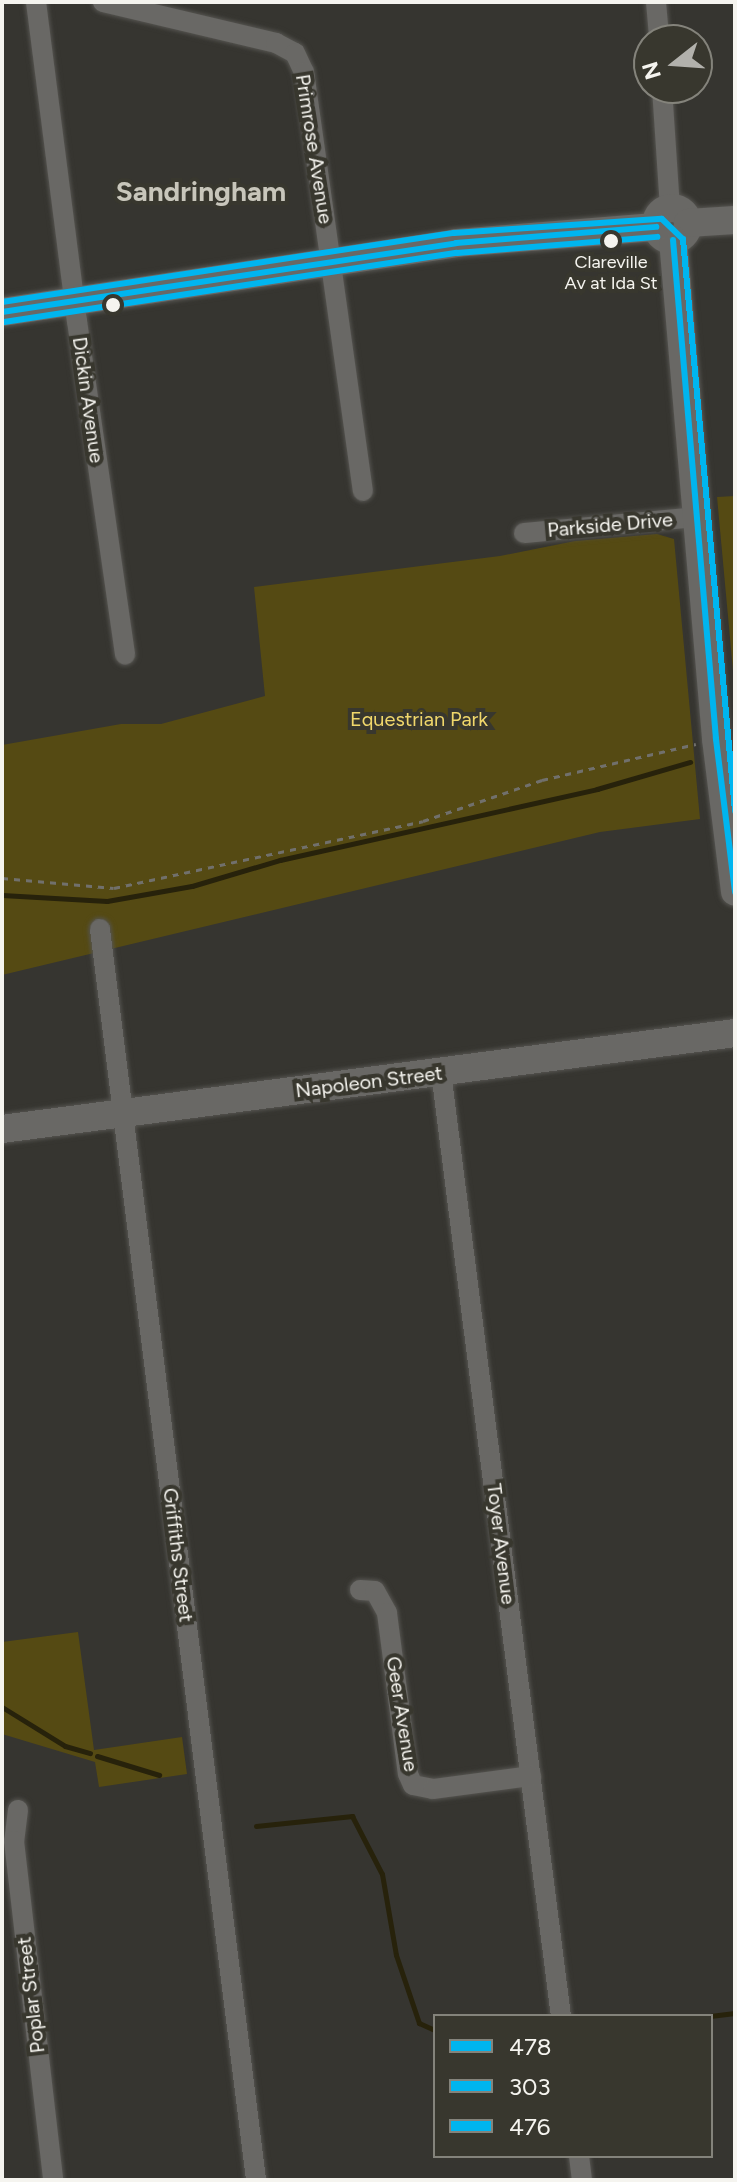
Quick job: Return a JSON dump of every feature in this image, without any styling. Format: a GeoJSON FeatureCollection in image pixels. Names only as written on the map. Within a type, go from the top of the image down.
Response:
{"type":"FeatureCollection","features":[{"type":"Feature","properties":{"kind":"street","name":"Dickin Avenue"},"geometry":{"type":"LineString","coordinates":[[36,2],[74,302],[125,655]]}},
{"type":"Feature","properties":{"kind":"street","name":"Primrose Avenue"},"geometry":{"type":"LineString","coordinates":[[103,2],[276,43],[295,53],[304,72],[363,491]]}},
{"type":"Feature","properties":{"kind":"street"},"geometry":{"type":"LineString","coordinates":[[656,2],[658,24]]}},
{"type":"Feature","properties":{"kind":"street"},"geometry":{"type":"LineString","coordinates":[[663,104],[716,739],[735,892]]}},
{"type":"Feature","properties":{"kind":"street"},"geometry":{"type":"LineString","coordinates":[[2,312],[456,243],[735,220]]}},
{"type":"Feature","properties":{"kind":"street","name":"Parkside Drive"},"geometry":{"type":"LineString","coordinates":[[524,533],[696,517]]}},
{"type":"Feature","properties":{"kind":"street","name":"Griffiths Street"},"geometry":{"type":"LineString","coordinates":[[100,929],[256,2180]]}},
{"type":"Feature","properties":{"kind":"street","name":"Napoleon Street"},"geometry":{"type":"LineString","coordinates":[[2,1129],[735,1033]]}},
{"type":"Feature","properties":{"kind":"street","name":"Toyer Avenue"},"geometry":{"type":"LineString","coordinates":[[441,1072],[561,2014]]}},
{"type":"Feature","properties":{"kind":"street","name":"Geer Avenue"},"geometry":{"type":"LineString","coordinates":[[360,1590],[375,1591],[387,1613],[408,1774],[413,1785],[433,1789],[531,1776]]}},
{"type":"Feature","properties":{"kind":"street","name":"Poplar Street"},"geometry":{"type":"LineString","coordinates":[[18,1810],[14,1841],[53,2180]]}},
{"type":"Feature","properties":{"kind":"street"},"geometry":{"type":"LineString","coordinates":[[579,2158],[582,2180]]}},
{"type":"Feature","properties":{"kind":"path"},"geometry":{"type":"LineString","coordinates":[[2,878],[114,888],[423,821],[542,780],[716,739]]}},
{"type":"Feature","properties":{"kind":"green space"},"geometry":{"type":"Polygon","coordinates":[[[735,496],[735,692],[717,497],[735,496]]]}},
{"type":"Feature","properties":{"kind":"green space","name":"Equestrian Park"},"geometry":{"type":"Polygon","coordinates":[[[657,534],[674,539],[700,819],[600,832],[2,975],[2,745],[121,724],[161,724],[265,696],[254,587],[500,556],[575,541],[657,534]]]}},
{"type":"Feature","properties":{"kind":"green space"},"geometry":{"type":"Polygon","coordinates":[[[78,1632],[94,1750],[182,1737],[187,1774],[99,1787],[95,1762],[2,1734],[2,1642],[78,1632]]]}},
{"type":"Feature","properties":{"kind":"waterway"},"geometry":{"type":"LineString","coordinates":[[2,895],[107,901],[192,886],[280,860],[597,789],[690,762]]}},
{"type":"Feature","properties":{"kind":"waterway"},"geometry":{"type":"LineString","coordinates":[[2,1707],[65,1746],[90,1753]]}},
{"type":"Feature","properties":{"kind":"waterway"},"geometry":{"type":"LineString","coordinates":[[97,1756],[159,1775]]}},
{"type":"Feature","properties":{"kind":"waterway"},"geometry":{"type":"LineString","coordinates":[[256,1826],[352,1816],[382,1874],[396,1955],[419,2023],[433,2029]]}},
{"type":"Feature","properties":{"kind":"waterway"},"geometry":{"type":"LineString","coordinates":[[713,2016],[735,2013]]}},
{"type":"Feature","properties":{"kind":"transit line","name":"476"},"geometry":{"type":"LineString","coordinates":[[2,302],[454,233],[662,219],[683,239],[735,811]]}},
{"type":"Feature","properties":{"kind":"transit line","name":"478"},"geometry":{"type":"LineString","coordinates":[[2,312],[456,243],[656,227]]}},
{"type":"Feature","properties":{"kind":"transit line","name":"303"},"geometry":{"type":"LineString","coordinates":[[4,322],[457,253],[657,237]]}},
{"type":"Feature","properties":{"kind":"transit line","name":"478"},"geometry":{"type":"LineString","coordinates":[[673,240],[716,739],[735,892]]}},
{"type":"Feature","properties":{"kind":"place","name":"Clareville Av at Ida St"},"geometry":{"type":"Point","coordinates":[611,241]}},
{"type":"Feature","properties":{"kind":"district","name":"Sandringham"},"geometry":{"type":"Point","coordinates":[201,191]}}]}
